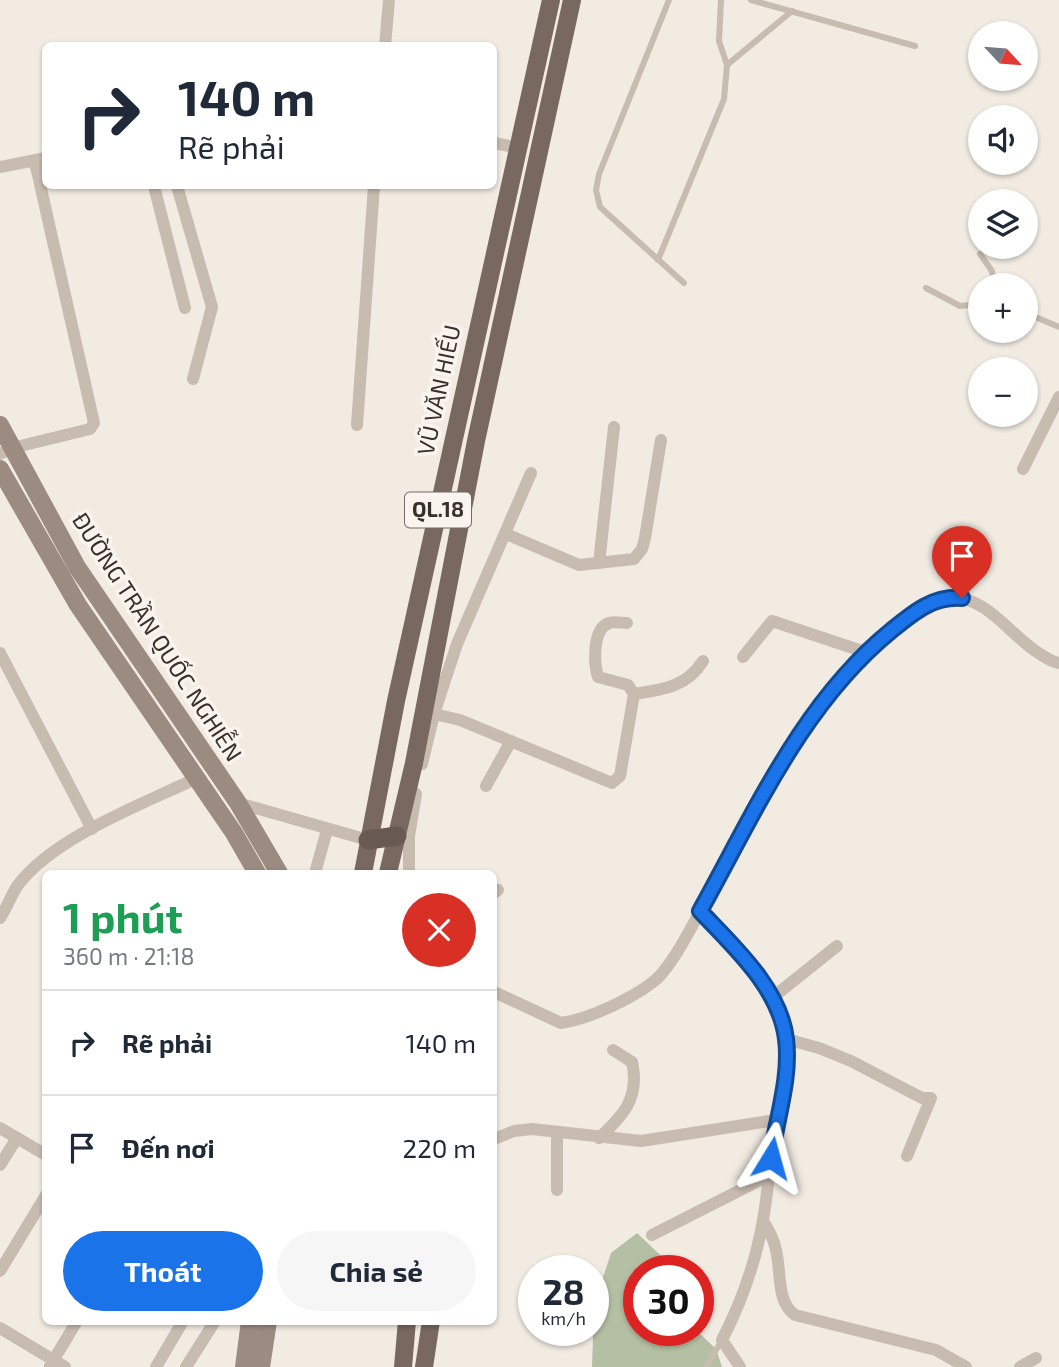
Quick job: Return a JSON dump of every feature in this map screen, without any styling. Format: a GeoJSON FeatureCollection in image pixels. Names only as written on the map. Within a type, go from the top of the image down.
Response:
{"type":"FeatureCollection","features":[{"type":"Feature","properties":{"kind":"highway"},"geometry":{"type":"LineString","coordinates":[[368,839],[397,836]]}},
{"type":"Feature","properties":{"kind":"main road","name":"VŨ VĂN HIẾU"},"geometry":{"type":"LineString","coordinates":[[363,870],[399,687],[551,0]]}},
{"type":"Feature","properties":{"kind":"main road","name":"VŨ VĂN HIẾU"},"geometry":{"type":"LineString","coordinates":[[389,870],[418,764],[471,468],[572,0]]}},
{"type":"Feature","properties":{"kind":"main road","name":"ĐƯỜNG TRẦN QUỐC NGHIỄN"},"geometry":{"type":"LineString","coordinates":[[0,425],[6,451],[89,586],[237,803],[277,870]]}},
{"type":"Feature","properties":{"kind":"main road","name":"ĐƯỜNG TRẦN QUỐC NGHIỄN"},"geometry":{"type":"LineString","coordinates":[[0,469],[78,606],[197,778],[255,870]]}},
{"type":"Feature","properties":{"kind":"main road"},"geometry":{"type":"LineString","coordinates":[[244,1367],[249,1325]]}},
{"type":"Feature","properties":{"kind":"main road"},"geometry":{"type":"LineString","coordinates":[[261,1367],[267,1325]]}},
{"type":"Feature","properties":{"kind":"main road"},"geometry":{"type":"LineString","coordinates":[[403,1367],[407,1325]]}},
{"type":"Feature","properties":{"kind":"main road"},"geometry":{"type":"LineString","coordinates":[[424,1367],[430,1325]]}},
{"type":"Feature","properties":{"kind":"street"},"geometry":{"type":"LineString","coordinates":[[385,42],[388,0]]}},
{"type":"Feature","properties":{"kind":"street"},"geometry":{"type":"LineString","coordinates":[[497,144],[519,148]]}},
{"type":"Feature","properties":{"kind":"street"},"geometry":{"type":"LineString","coordinates":[[0,167],[40,160]]}},
{"type":"Feature","properties":{"kind":"street"},"geometry":{"type":"LineString","coordinates":[[6,451],[93,427],[46,189]]}},
{"type":"Feature","properties":{"kind":"street"},"geometry":{"type":"LineString","coordinates":[[155,189],[185,308]]}},
{"type":"Feature","properties":{"kind":"street"},"geometry":{"type":"LineString","coordinates":[[178,189],[212,306],[193,379]]}},
{"type":"Feature","properties":{"kind":"street"},"geometry":{"type":"LineString","coordinates":[[357,425],[374,189]]}},
{"type":"Feature","properties":{"kind":"street"},"geometry":{"type":"LineString","coordinates":[[1023,468],[1059,397]]}},
{"type":"Feature","properties":{"kind":"street"},"geometry":{"type":"LineString","coordinates":[[599,562],[614,427]]}},
{"type":"Feature","properties":{"kind":"street"},"geometry":{"type":"LineString","coordinates":[[506,534],[579,565],[635,558],[642,550],[662,440]]}},
{"type":"Feature","properties":{"kind":"street"},"geometry":{"type":"LineString","coordinates":[[409,870],[412,808],[418,764],[457,644],[531,472]]}},
{"type":"Feature","properties":{"kind":"street"},"geometry":{"type":"LineString","coordinates":[[497,993],[561,1023],[599,1012],[654,982],[671,960],[700,911],[792,744],[839,681],[865,652],[924,605],[945,597],[962,598],[989,609],[1023,643],[1059,663]]}},
{"type":"Feature","properties":{"kind":"street"},"geometry":{"type":"LineString","coordinates":[[743,657],[772,621],[865,652]]}},
{"type":"Feature","properties":{"kind":"street"},"geometry":{"type":"LineString","coordinates":[[435,714],[460,720],[612,783],[620,776],[634,694],[628,685],[598,677],[596,652],[603,628],[609,623],[627,623]]}},
{"type":"Feature","properties":{"kind":"street"},"geometry":{"type":"LineString","coordinates":[[0,653],[92,829]]}},
{"type":"Feature","properties":{"kind":"street"},"geometry":{"type":"LineString","coordinates":[[634,694],[675,686],[691,677],[703,661]]}},
{"type":"Feature","properties":{"kind":"street"},"geometry":{"type":"LineString","coordinates":[[486,786],[511,741]]}},
{"type":"Feature","properties":{"kind":"street"},"geometry":{"type":"LineString","coordinates":[[0,918],[17,886],[38,863],[92,829],[197,778]]}},
{"type":"Feature","properties":{"kind":"street"},"geometry":{"type":"LineString","coordinates":[[237,803],[327,830],[368,839]]}},
{"type":"Feature","properties":{"kind":"street"},"geometry":{"type":"LineString","coordinates":[[316,870],[327,830]]}},
{"type":"Feature","properties":{"kind":"street"},"geometry":{"type":"LineString","coordinates":[[700,911],[754,968],[772,998],[786,1039],[785,1083],[776,1120],[763,1221],[747,1280],[722,1340],[740,1367]]}},
{"type":"Feature","properties":{"kind":"street"},"geometry":{"type":"LineString","coordinates":[[772,998],[837,946]]}},
{"type":"Feature","properties":{"kind":"street"},"geometry":{"type":"LineString","coordinates":[[786,1039],[819,1048],[922,1098],[931,1098],[907,1156]]}},
{"type":"Feature","properties":{"kind":"street"},"geometry":{"type":"LineString","coordinates":[[599,1138],[620,1120],[629,1105],[633,1084],[632,1062],[613,1050]]}},
{"type":"Feature","properties":{"kind":"street"},"geometry":{"type":"LineString","coordinates":[[497,1138],[523,1129],[642,1141],[776,1120]]}},
{"type":"Feature","properties":{"kind":"street"},"geometry":{"type":"LineString","coordinates":[[0,1128],[42,1153]]}},
{"type":"Feature","properties":{"kind":"street"},"geometry":{"type":"LineString","coordinates":[[556,1133],[557,1191]]}},
{"type":"Feature","properties":{"kind":"street"},"geometry":{"type":"LineString","coordinates":[[0,1166],[17,1138]]}},
{"type":"Feature","properties":{"kind":"street"},"geometry":{"type":"LineString","coordinates":[[652,1235],[768,1176]]}},
{"type":"Feature","properties":{"kind":"street"},"geometry":{"type":"LineString","coordinates":[[0,1271],[42,1202]]}},
{"type":"Feature","properties":{"kind":"street"},"geometry":{"type":"LineString","coordinates":[[763,1221],[776,1249],[782,1289],[789,1310],[795,1315],[936,1350],[966,1367]]}},
{"type":"Feature","properties":{"kind":"street"},"geometry":{"type":"LineString","coordinates":[[0,1328],[56,1365],[75,1325]]}},
{"type":"Feature","properties":{"kind":"street"},"geometry":{"type":"LineString","coordinates":[[156,1367],[181,1325]]}},
{"type":"Feature","properties":{"kind":"street"},"geometry":{"type":"LineString","coordinates":[[186,1367],[212,1325]]}},
{"type":"Feature","properties":{"kind":"street"},"geometry":{"type":"LineString","coordinates":[[1020,1367],[1035,1358]]}},
{"type":"Feature","properties":{"kind":"lane"},"geometry":{"type":"LineString","coordinates":[[669,0],[598,174],[596,190],[600,208],[684,283]]}},
{"type":"Feature","properties":{"kind":"lane"},"geometry":{"type":"LineString","coordinates":[[658,260],[724,99],[727,65],[719,41],[721,0]]}},
{"type":"Feature","properties":{"kind":"lane"},"geometry":{"type":"LineString","coordinates":[[751,0],[915,46]]}},
{"type":"Feature","properties":{"kind":"lane"},"geometry":{"type":"LineString","coordinates":[[727,65],[792,11]]}},
{"type":"Feature","properties":{"kind":"lane"},"geometry":{"type":"LineString","coordinates":[[926,288],[960,306],[968,305]]}},
{"type":"Feature","properties":{"kind":"lane"},"geometry":{"type":"LineString","coordinates":[[1038,318],[1059,327]]}},
{"type":"Feature","properties":{"kind":"lane"},"geometry":{"type":"LineString","coordinates":[[706,1367],[722,1340]]}},
{"type":"Feature","properties":{"kind":"green space"},"geometry":{"type":"Polygon","coordinates":[[[637,1233],[660,1255],[623,1255],[623,1346],[713,1346],[722,1367],[592,1367],[593,1346],[609,1346],[611,1253],[637,1233]]]}},
{"type":"Feature","properties":{"kind":"route"},"geometry":{"type":"LineString","coordinates":[[771,1158],[785,1083],[786,1039],[772,998],[754,968],[700,911],[792,744],[839,681],[865,652],[924,605],[945,597],[962,598]]}}]}
